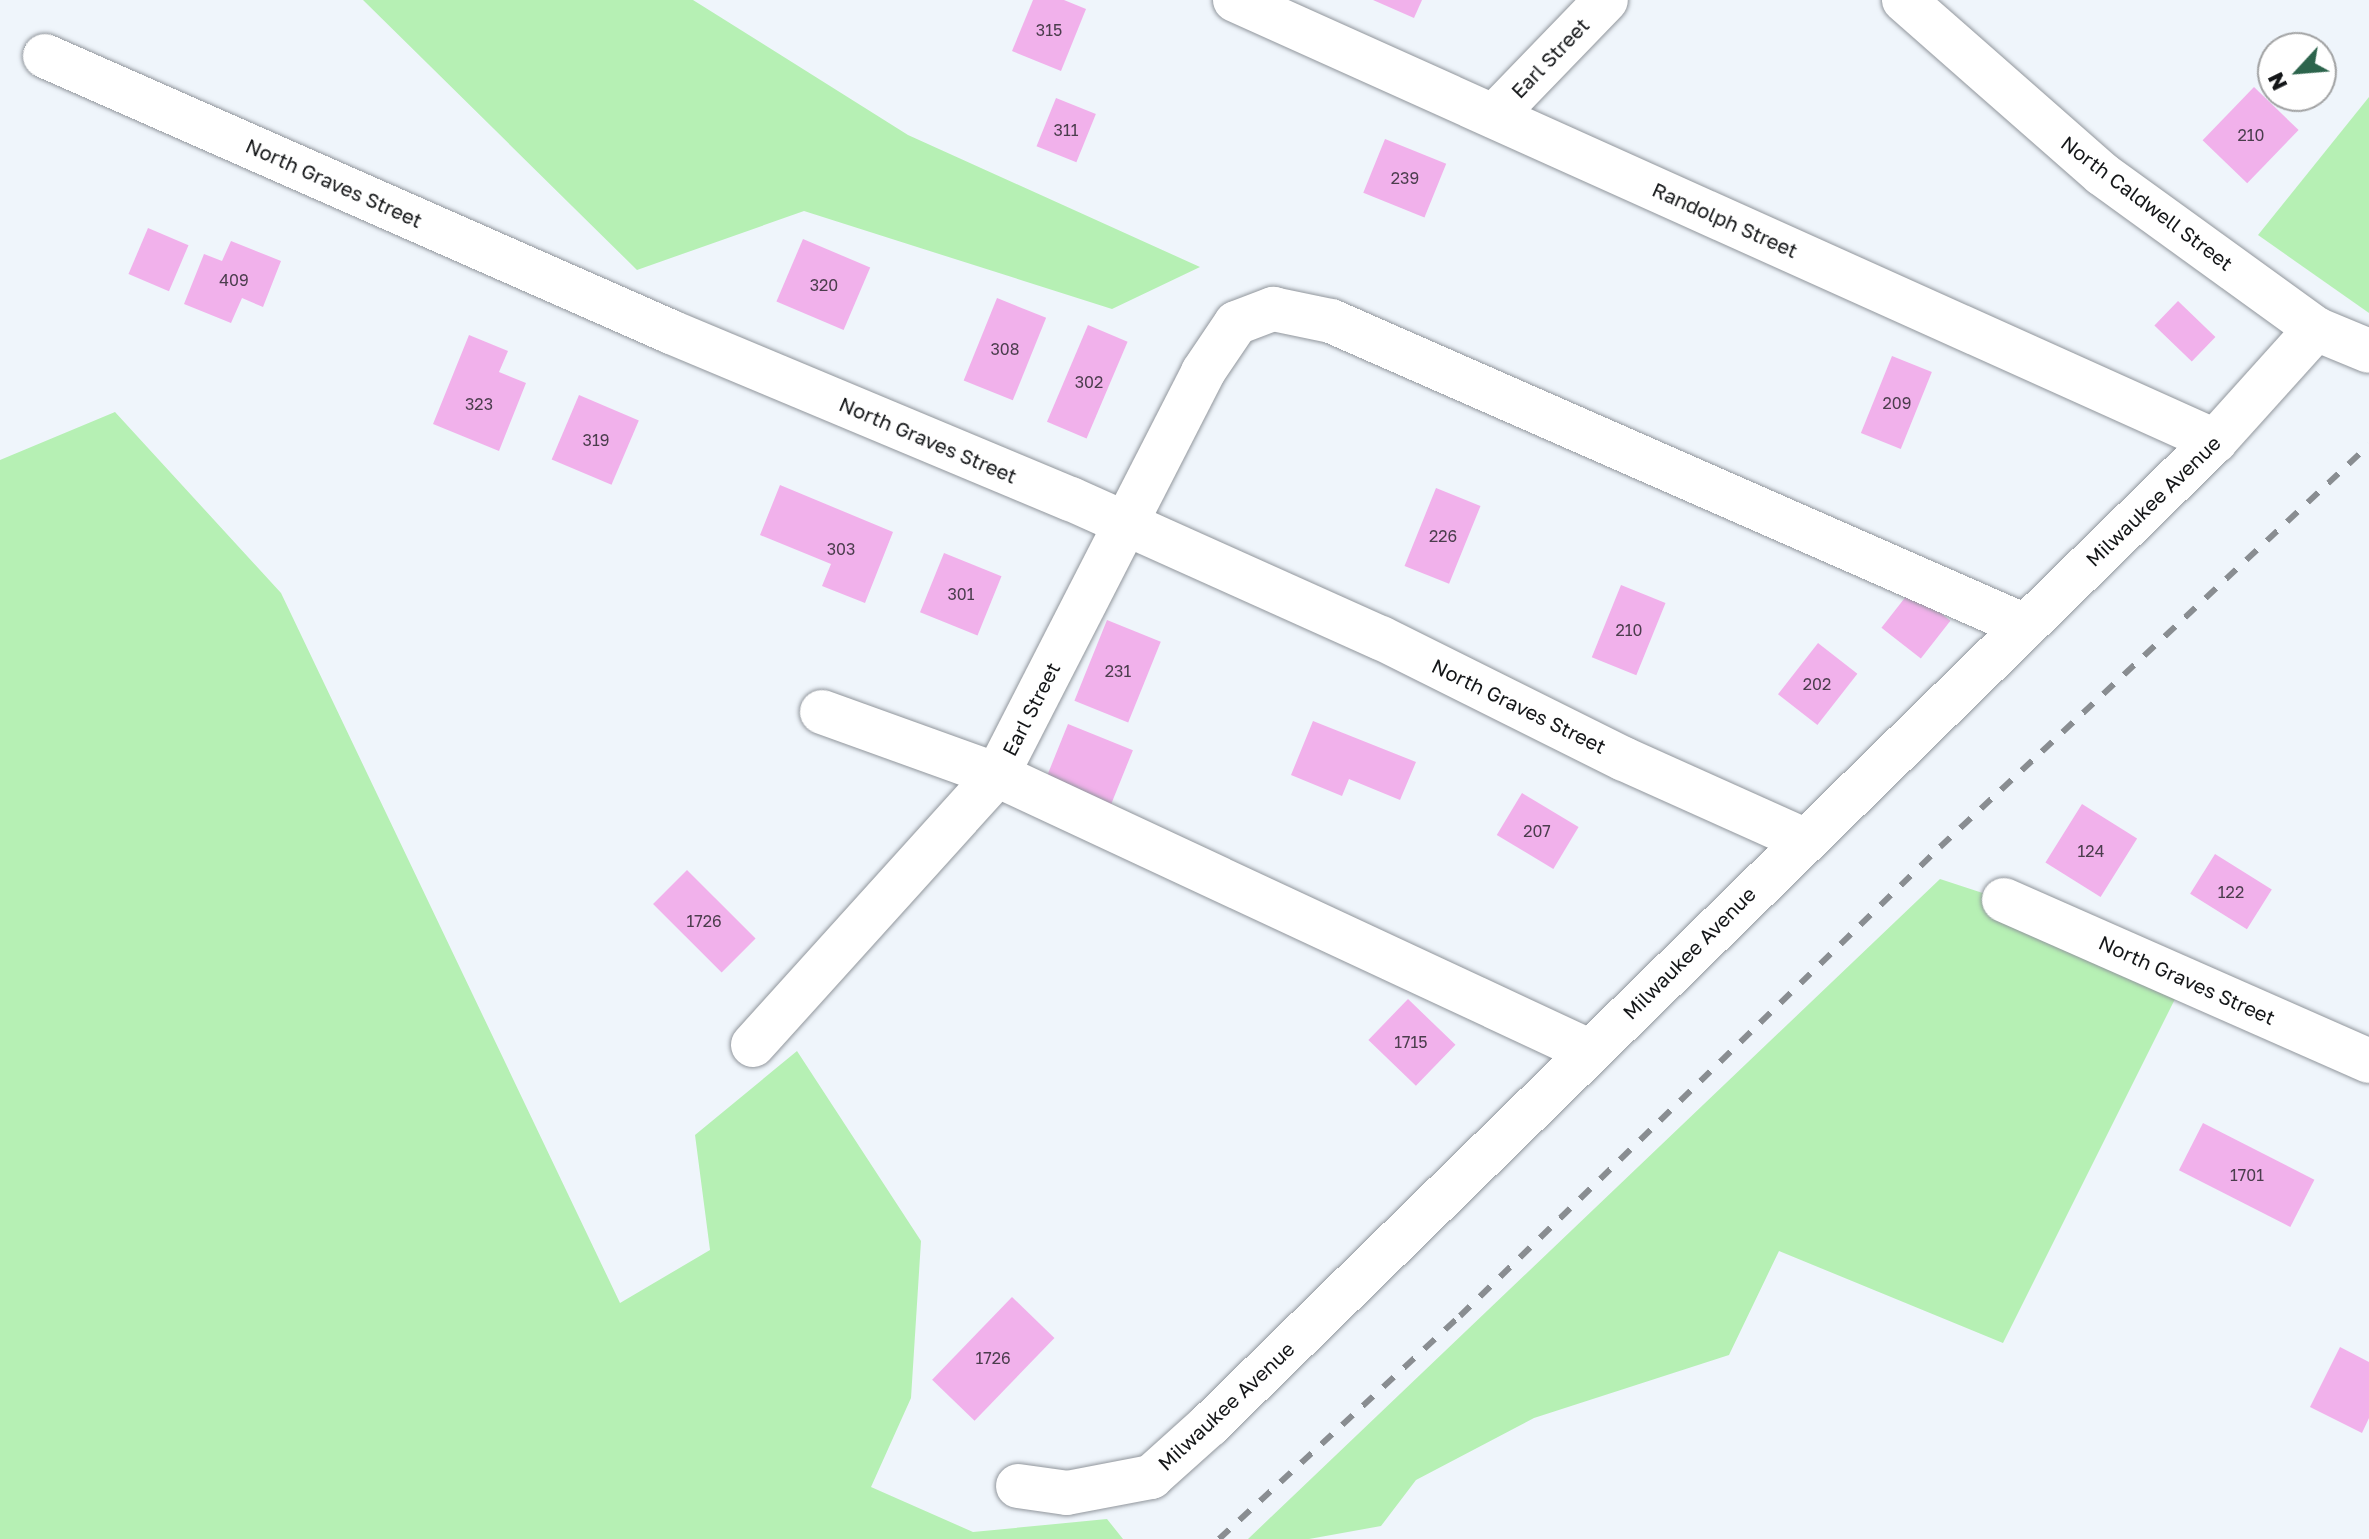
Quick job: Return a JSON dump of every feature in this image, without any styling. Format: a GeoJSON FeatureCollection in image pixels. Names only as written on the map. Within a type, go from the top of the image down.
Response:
{"type":"FeatureCollection","features":[{"type":"Feature","properties":{"kind":"street","name":"Randolph Street"},"geometry":{"type":"LineString","coordinates":[[1235,0],[2215,441]]}},
{"type":"Feature","properties":{"kind":"street","name":"Earl Street"},"geometry":{"type":"LineString","coordinates":[[1494,116],[1606,0]]}},
{"type":"Feature","properties":{"kind":"street","name":"North Caldwell Street"},"geometry":{"type":"LineString","coordinates":[[1904,0],[2102,174],[2316,329],[2369,351]]}},
{"type":"Feature","properties":{"kind":"street","name":"North Graves Street"},"geometry":{"type":"LineString","coordinates":[[45,56],[671,332],[1126,524],[1381,638],[1624,759],[1804,840]]}},
{"type":"Feature","properties":{"kind":"street","name":"Earl Street"},"geometry":{"type":"LineString","coordinates":[[753,1045],[997,775],[1203,372],[1236,323],[1273,309],[1331,321],[2025,626]]}},
{"type":"Feature","properties":{"kind":"street","name":"Milwaukee Avenue"},"geometry":{"type":"LineString","coordinates":[[1018,1486],[1067,1493],[1151,1477],[2215,441],[2316,329]]}},
{"type":"Feature","properties":{"kind":"street"},"geometry":{"type":"LineString","coordinates":[[822,712],[997,775],[1589,1051]]}},
{"type":"Feature","properties":{"kind":"street","name":"North Graves Street"},"geometry":{"type":"LineString","coordinates":[[2004,900],[2369,1061]]}},
{"type":"Feature","properties":{"kind":"green space"},"geometry":{"type":"Polygon","coordinates":[[[363,0],[693,0],[908,135],[1200,267],[1112,309],[804,211],[637,270],[363,0]]]}},
{"type":"Feature","properties":{"kind":"green space"},"geometry":{"type":"Polygon","coordinates":[[[2369,97],[2369,313],[2258,235],[2369,97]]]}},
{"type":"Feature","properties":{"kind":"green space"},"geometry":{"type":"Polygon","coordinates":[[[115,412],[281,593],[620,1303],[710,1250],[695,1135],[797,1051],[921,1241],[911,1398],[871,1487],[973,1532],[1107,1519],[1123,1539],[0,1539],[0,460],[115,412]]]}},
{"type":"Feature","properties":{"kind":"green space"},"geometry":{"type":"Polygon","coordinates":[[[1940,879],[2004,900],[2185,979],[2003,1343],[1779,1251],[1729,1355],[1534,1418],[1416,1480],[1381,1526],[1309,1539],[1248,1539],[1940,879]]]}},
{"type":"Feature","properties":{"kind":"building"},"geometry":{"type":"Polygon","coordinates":[[[1033,0],[1064,0],[1086,9],[1061,71],[1012,51],[1033,0]]]}},
{"type":"Feature","properties":{"kind":"building"},"geometry":{"type":"Polygon","coordinates":[[[1373,0],[1422,0],[1414,18],[1373,0]]]}},
{"type":"Feature","properties":{"kind":"building"},"geometry":{"type":"Polygon","coordinates":[[[2254,87],[2257,90],[2257,112],[2280,112],[2299,130],[2247,183],[2203,140],[2254,87]]]}},
{"type":"Feature","properties":{"kind":"building"},"geometry":{"type":"Polygon","coordinates":[[[1056,98],[1096,114],[1076,162],[1037,146],[1056,98]]]}},
{"type":"Feature","properties":{"kind":"building"},"geometry":{"type":"Polygon","coordinates":[[[1385,139],[1446,164],[1424,218],[1363,193],[1385,139]]]}},
{"type":"Feature","properties":{"kind":"building"},"geometry":{"type":"Polygon","coordinates":[[[148,228],[189,245],[169,291],[128,274],[148,228]]]}},
{"type":"Feature","properties":{"kind":"building"},"geometry":{"type":"Polygon","coordinates":[[[803,239],[870,268],[844,330],[776,302],[803,239]]]}},
{"type":"Feature","properties":{"kind":"building"},"geometry":{"type":"Polygon","coordinates":[[[231,241],[281,261],[263,307],[242,298],[231,323],[184,304],[204,254],[222,261],[231,241]]]}},
{"type":"Feature","properties":{"kind":"building"},"geometry":{"type":"Polygon","coordinates":[[[997,298],[1046,318],[1013,400],[964,381],[997,298]]]}},
{"type":"Feature","properties":{"kind":"building"},"geometry":{"type":"Polygon","coordinates":[[[2178,301],[2215,337],[2192,362],[2154,325],[2178,301]]]}},
{"type":"Feature","properties":{"kind":"building"},"geometry":{"type":"Polygon","coordinates":[[[1088,325],[1128,342],[1087,438],[1047,422],[1088,325]]]}},
{"type":"Feature","properties":{"kind":"building"},"geometry":{"type":"Polygon","coordinates":[[[469,335],[508,351],[499,372],[526,383],[499,451],[433,424],[469,335]]]}},
{"type":"Feature","properties":{"kind":"building"},"geometry":{"type":"Polygon","coordinates":[[[1892,356],[1932,372],[1901,449],[1861,433],[1892,356]]]}},
{"type":"Feature","properties":{"kind":"building"},"geometry":{"type":"Polygon","coordinates":[[[579,395],[639,420],[611,485],[552,459],[579,395]]]}},
{"type":"Feature","properties":{"kind":"building"},"geometry":{"type":"Polygon","coordinates":[[[780,485],[893,532],[865,603],[822,586],[831,564],[760,535],[780,485]]]}},
{"type":"Feature","properties":{"kind":"building"},"geometry":{"type":"Polygon","coordinates":[[[1436,488],[1481,506],[1449,584],[1405,566],[1436,488]]]}},
{"type":"Feature","properties":{"kind":"building"},"geometry":{"type":"Polygon","coordinates":[[[944,553],[1001,576],[978,636],[920,612],[944,553]]]}},
{"type":"Feature","properties":{"kind":"building"},"geometry":{"type":"Polygon","coordinates":[[[1621,585],[1666,603],[1636,675],[1592,657],[1621,585]]]}},
{"type":"Feature","properties":{"kind":"building"},"geometry":{"type":"Polygon","coordinates":[[[1911,590],[1950,621],[1921,659],[1881,628],[1911,590]]]}},
{"type":"Feature","properties":{"kind":"building"},"geometry":{"type":"Polygon","coordinates":[[[1107,620],[1161,642],[1128,722],[1074,701],[1107,620]]]}},
{"type":"Feature","properties":{"kind":"building"},"geometry":{"type":"Polygon","coordinates":[[[1818,643],[1857,674],[1817,725],[1778,694],[1818,643]]]}},
{"type":"Feature","properties":{"kind":"building"},"geometry":{"type":"Polygon","coordinates":[[[1313,721],[1416,762],[1400,800],[1349,779],[1342,796],[1291,775],[1313,721]]]}},
{"type":"Feature","properties":{"kind":"building"},"geometry":{"type":"Polygon","coordinates":[[[1068,724],[1133,750],[1111,805],[1046,779],[1068,724]]]}},
{"type":"Feature","properties":{"kind":"building"},"geometry":{"type":"Polygon","coordinates":[[[1522,793],[1579,827],[1553,869],[1497,835],[1522,793]]]}},
{"type":"Feature","properties":{"kind":"building"},"geometry":{"type":"Polygon","coordinates":[[[2082,804],[2137,838],[2101,897],[2045,863],[2082,804]]]}},
{"type":"Feature","properties":{"kind":"building"},"geometry":{"type":"Polygon","coordinates":[[[2215,854],[2272,890],[2247,929],[2190,894],[2215,854]]]}},
{"type":"Feature","properties":{"kind":"building"},"geometry":{"type":"Polygon","coordinates":[[[687,870],[756,939],[722,973],[653,904],[687,870]]]}},
{"type":"Feature","properties":{"kind":"building"},"geometry":{"type":"Polygon","coordinates":[[[1408,999],[1455,1045],[1416,1086],[1368,1040],[1408,999]]]}},
{"type":"Feature","properties":{"kind":"building"},"geometry":{"type":"Polygon","coordinates":[[[2203,1123],[2314,1180],[2290,1227],[2179,1170],[2203,1123]]]}},
{"type":"Feature","properties":{"kind":"building"},"geometry":{"type":"Polygon","coordinates":[[[1012,1297],[1054,1338],[975,1421],[932,1380],[1012,1297]]]}},
{"type":"Feature","properties":{"kind":"building"},"geometry":{"type":"Polygon","coordinates":[[[2340,1347],[2369,1362],[2369,1418],[2362,1433],[2310,1407],[2340,1347]]]}},
{"type":"Feature","properties":{"kind":"railway"},"geometry":{"type":"LineString","coordinates":[[1219,1539],[1460,1316],[1940,847],[2369,445]]}}]}
